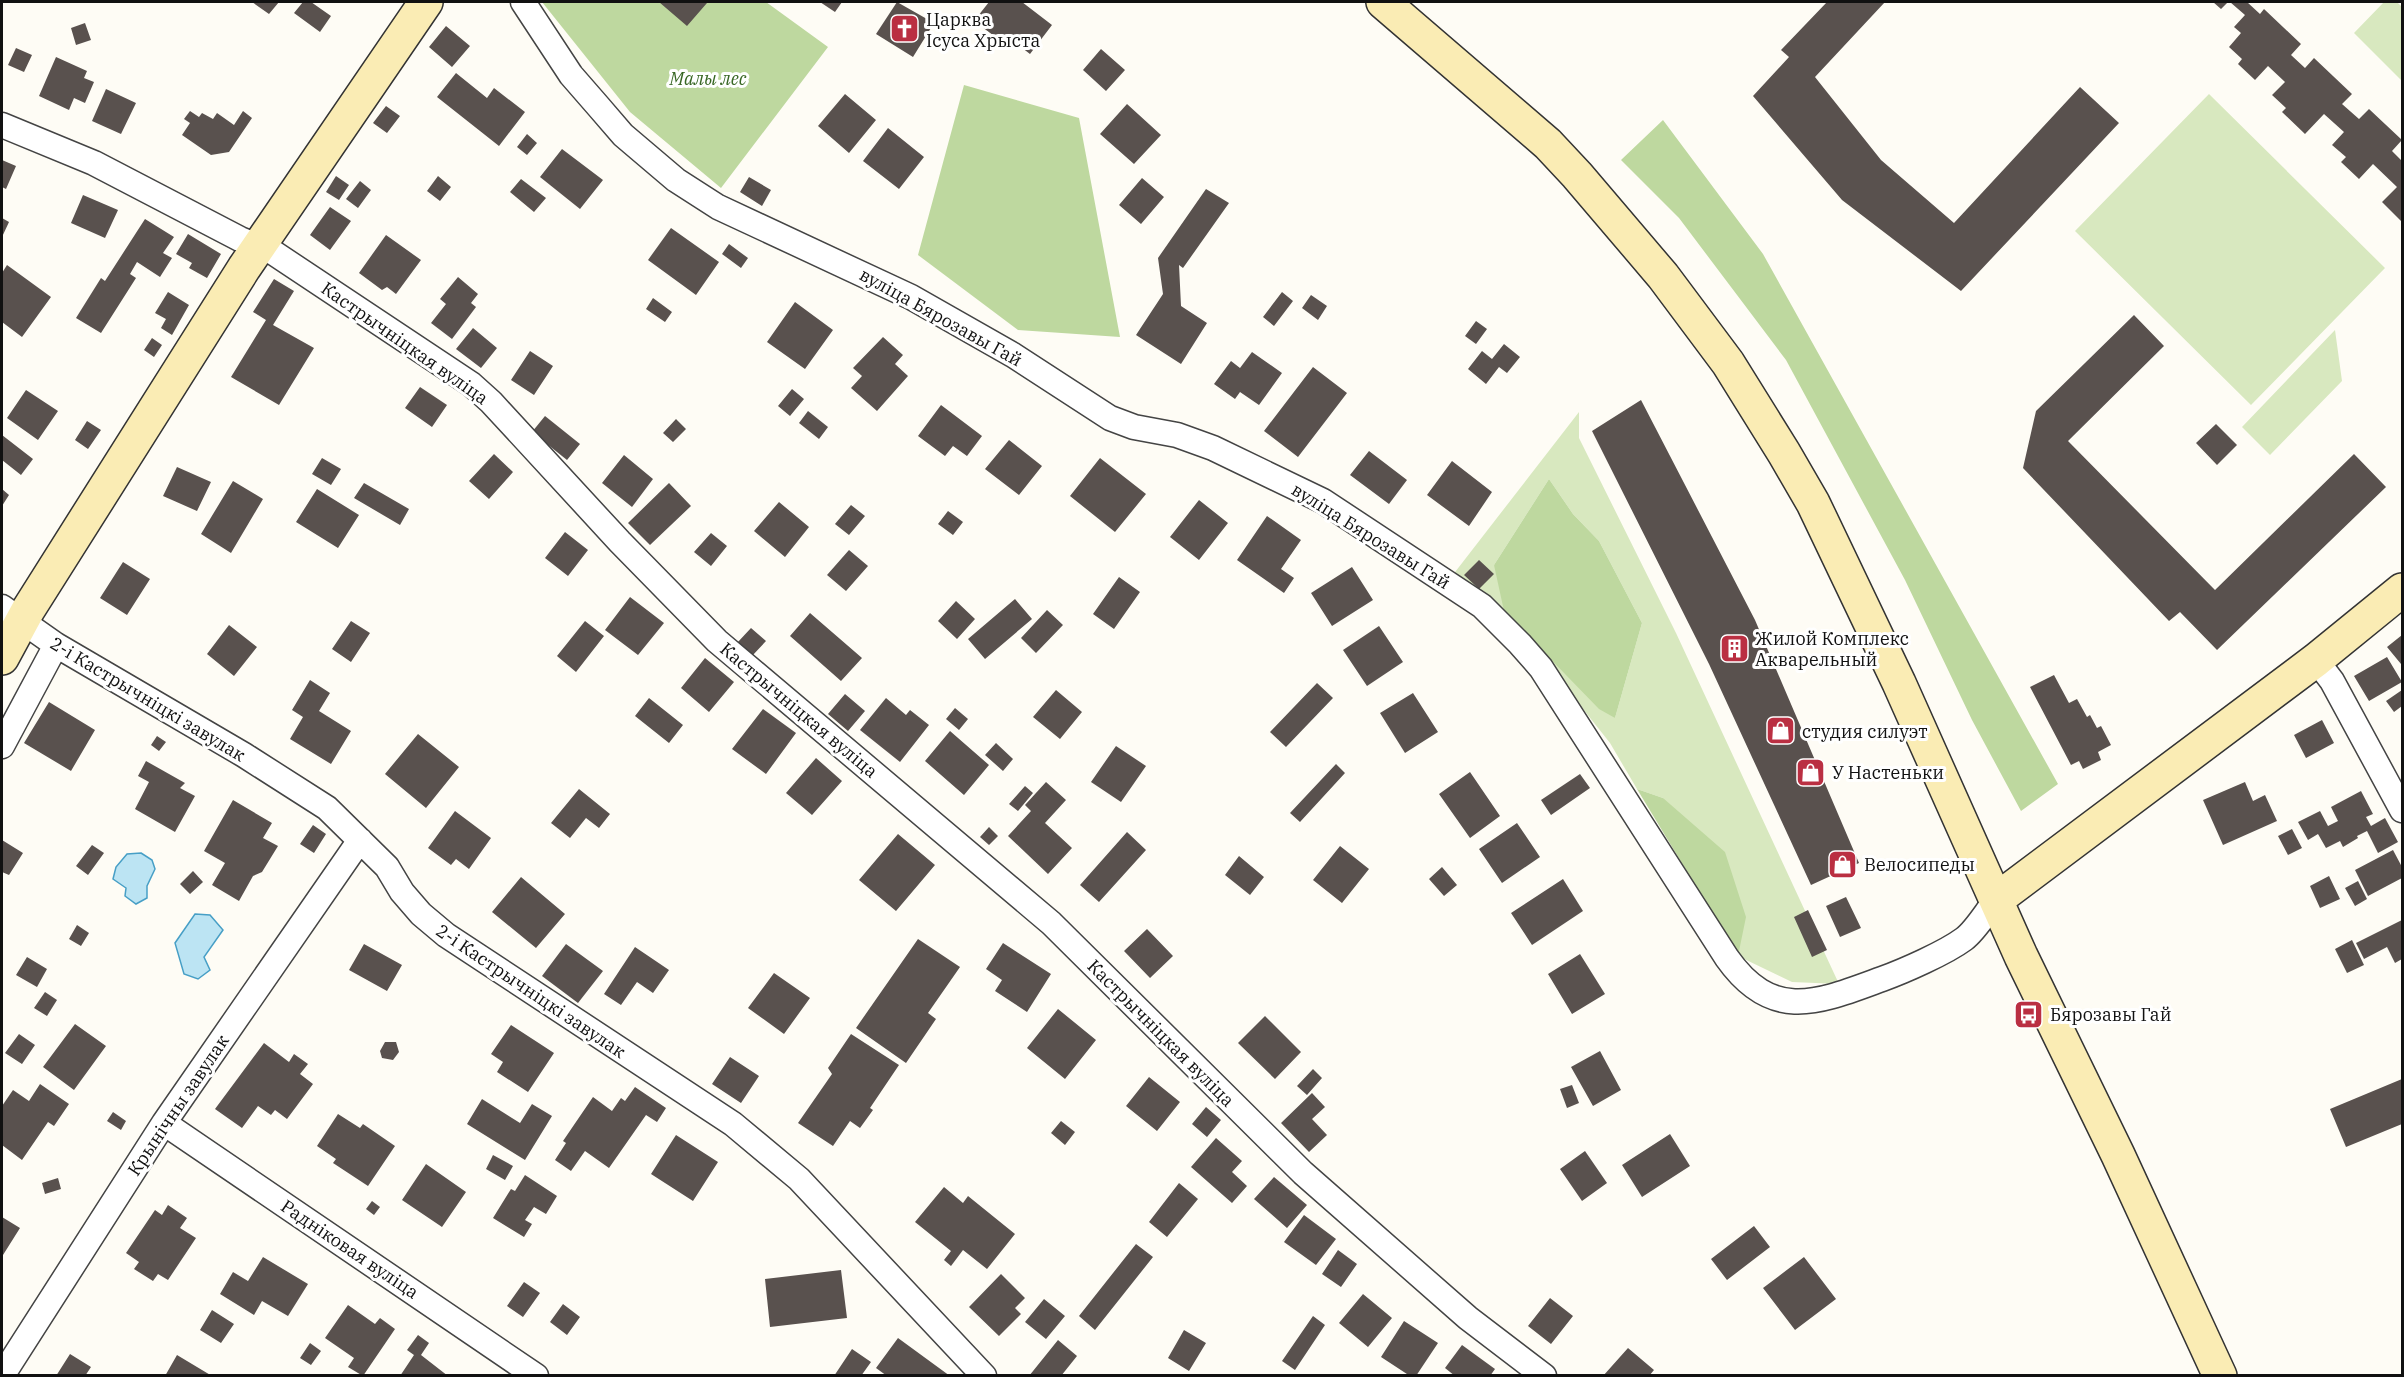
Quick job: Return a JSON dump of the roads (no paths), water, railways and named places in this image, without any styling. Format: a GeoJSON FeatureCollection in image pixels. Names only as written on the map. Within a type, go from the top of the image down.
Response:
{"type":"FeatureCollection","features":[{"type":"Feature","properties":{"kind":"main road"},"geometry":{"type":"LineString","coordinates":[[2,658],[11,614],[426,2]]}},
{"type":"Feature","properties":{"kind":"main road"},"geometry":{"type":"LineString","coordinates":[[1383,2],[1548,144],[1663,276],[1728,363],[1784,453],[1817,513],[1899,683],[1996,900],[2118,1155],[2220,1376]]}},
{"type":"Feature","properties":{"kind":"main road"},"geometry":{"type":"LineString","coordinates":[[1996,900],[2316,660],[2403,590]]}},
{"type":"Feature","properties":{"kind":"street","name":"вуліца Бярозавы Гай"},"geometry":{"type":"LineString","coordinates":[[523,2],[572,75],[623,135],[676,180],[718,207],[911,297],[1013,355],[1110,418],[1134,427],[1177,435],[1213,448],[1323,501],[1482,606],[1541,668],[1727,958],[1741,978],[1755,990],[1792,1002],[1816,1001],[1829,999],[1870,984],[1900,972],[1965,939],[1996,900]]}},
{"type":"Feature","properties":{"kind":"street","name":"Кастрычніцкая вуліца"},"geometry":{"type":"LineString","coordinates":[[2,125],[94,163],[274,253],[471,384],[491,402],[620,542],[717,641],[1051,923],[1303,1173],[1468,1318],[1544,1376]]}},
{"type":"Feature","properties":{"kind":"street","name":"2-і Кастрычніцкі завулак"},"geometry":{"type":"LineString","coordinates":[[11,614],[56,645],[283,779],[327,808],[387,867],[402,892],[421,914],[446,935],[733,1124],[799,1179],[984,1376]]}},
{"type":"Feature","properties":{"kind":"street"},"geometry":{"type":"LineString","coordinates":[[2,746],[56,645]]}},
{"type":"Feature","properties":{"kind":"street"},"geometry":{"type":"LineString","coordinates":[[2316,660],[2332,681],[2403,810]]}},
{"type":"Feature","properties":{"kind":"street","name":"Крынічны завулак"},"geometry":{"type":"LineString","coordinates":[[2,1376],[164,1123],[360,840]]}},
{"type":"Feature","properties":{"kind":"street","name":"Радніковая вуліца"},"geometry":{"type":"LineString","coordinates":[[164,1123],[536,1376]]}},
{"type":"Feature","properties":{"kind":"water"},"geometry":{"type":"Polygon","coordinates":[[[141,853],[152,860],[155,869],[147,886],[147,898],[136,904],[125,896],[126,888],[113,879],[116,867],[127,854],[141,853]]]}},
{"type":"Feature","properties":{"kind":"water"},"geometry":{"type":"Polygon","coordinates":[[[195,914],[210,915],[223,930],[204,957],[210,970],[198,979],[184,974],[175,943],[195,914]]]}},
{"type":"Feature","properties":{"kind":"place","name":"Царква Ісуса Хрыста"},"geometry":{"type":"Point","coordinates":[905,29]}},
{"type":"Feature","properties":{"kind":"place","name":"Жилой Комплекс Акварельный"},"geometry":{"type":"Point","coordinates":[1734,648]}},
{"type":"Feature","properties":{"kind":"place","name":"студия силуэт"},"geometry":{"type":"Point","coordinates":[1781,731]}},
{"type":"Feature","properties":{"kind":"place","name":"У Настеньки"},"geometry":{"type":"Point","coordinates":[1811,772]}},
{"type":"Feature","properties":{"kind":"place","name":"Велосипеды"},"geometry":{"type":"Point","coordinates":[1843,864]}},
{"type":"Feature","properties":{"kind":"place","name":"Бярозавы Гай"},"geometry":{"type":"Point","coordinates":[2029,1014]}},
{"type":"Feature","properties":{"kind":"park label","name":"Малы лес"},"geometry":{"type":"Point","coordinates":[708,78]}}]}
